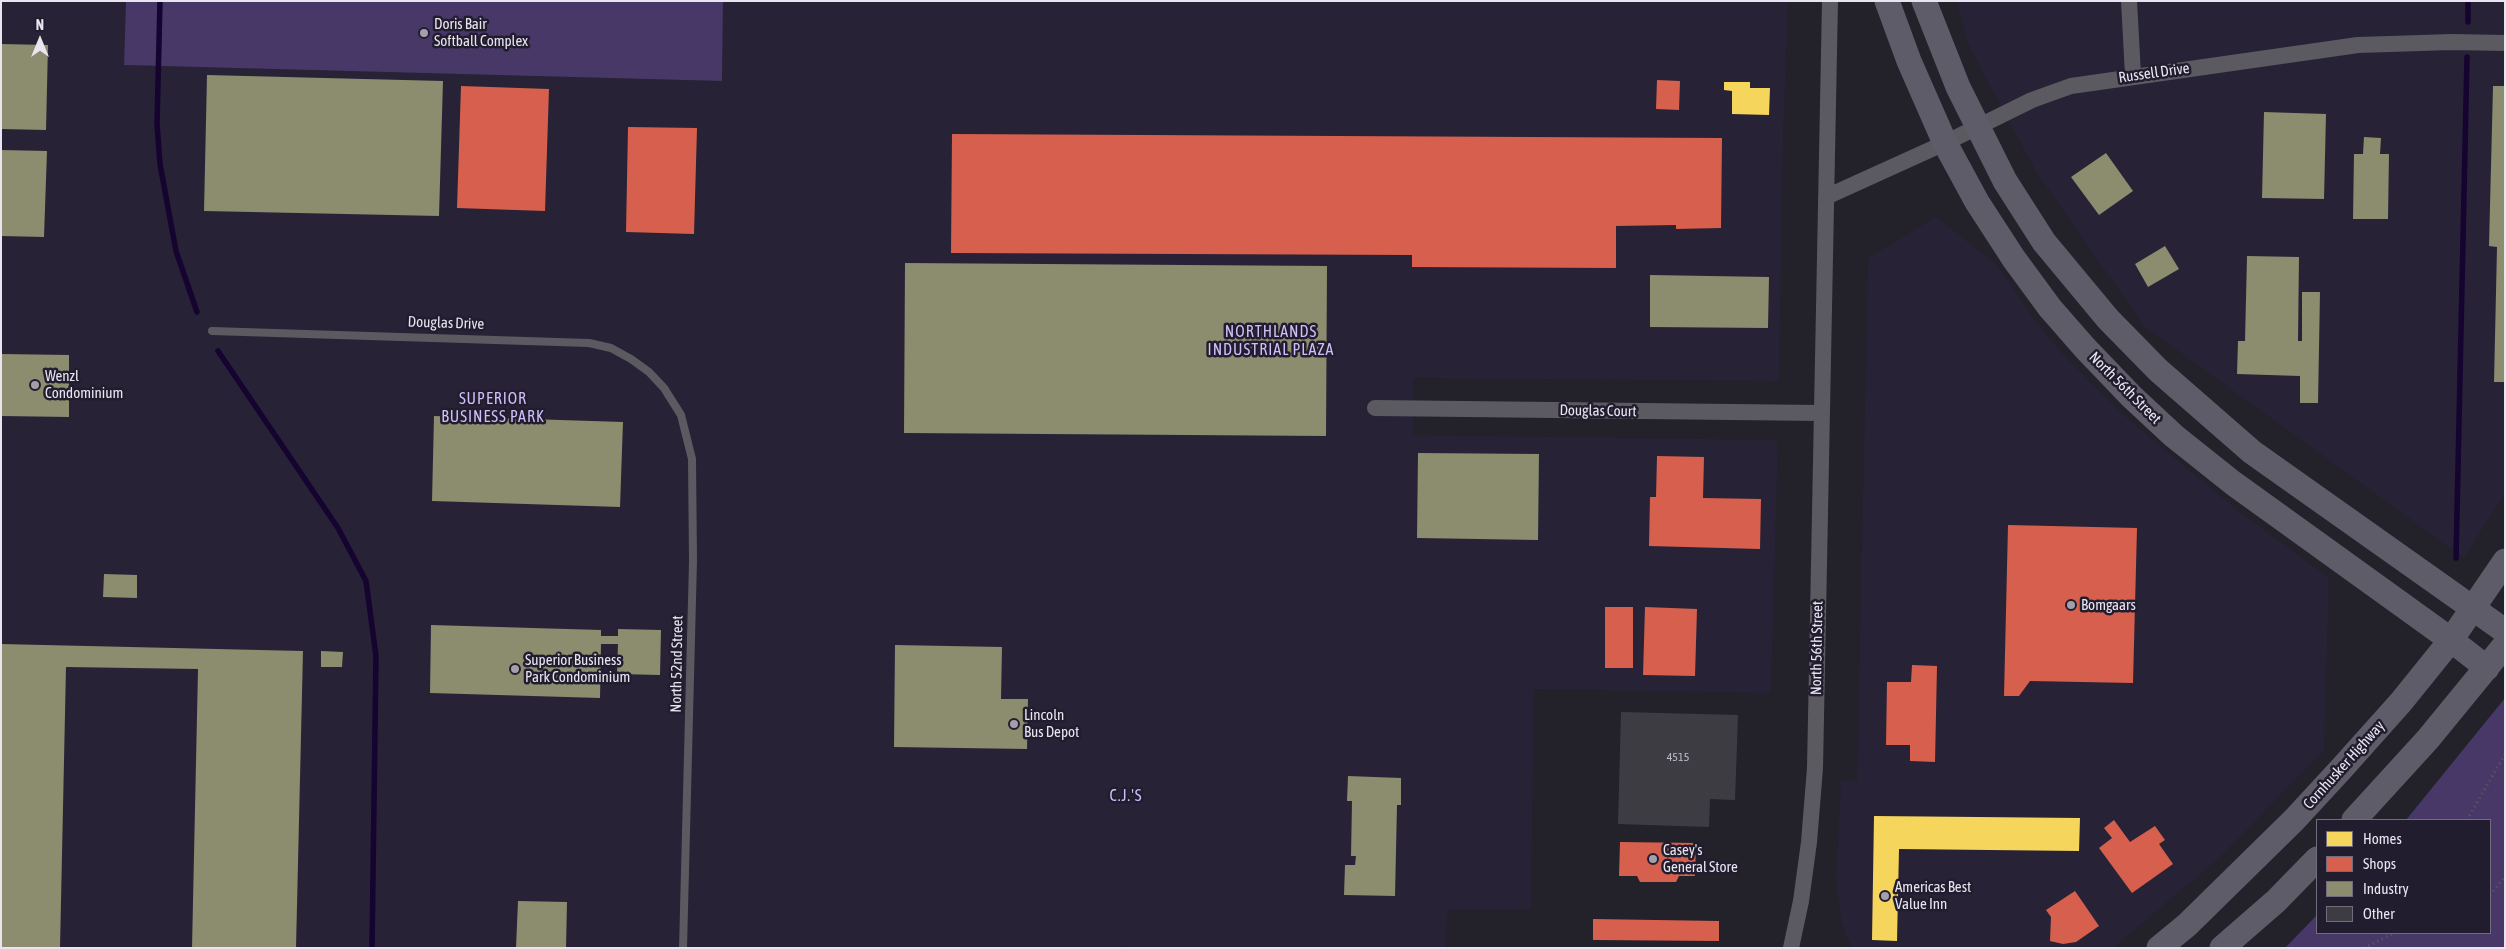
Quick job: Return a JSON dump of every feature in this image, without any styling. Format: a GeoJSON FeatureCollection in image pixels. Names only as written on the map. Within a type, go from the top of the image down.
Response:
{"type":"FeatureCollection","features":[{"type":"Feature","properties":{"kind":"main road","name":"North 56th Street"},"geometry":{"type":"LineString","coordinates":[[1887,1],[1908,61],[1946,143],[1977,202],[2014,259],[2056,314],[2131,396],[2174,436],[2233,483],[2487,668]]}},
{"type":"Feature","properties":{"kind":"main road"},"geometry":{"type":"LineString","coordinates":[[1924,1],[1958,87],[2005,181],[2044,242],[2102,312],[2158,370],[2252,452],[2505,631]]}},
{"type":"Feature","properties":{"kind":"main road","name":"Cornhusker Highway"},"geometry":{"type":"LineString","coordinates":[[2159,948],[2186,925],[2294,820],[2401,702],[2474,609],[2505,561]]}},
{"type":"Feature","properties":{"kind":"main road"},"geometry":{"type":"LineString","coordinates":[[2355,819],[2428,739],[2505,645]]}},
{"type":"Feature","properties":{"kind":"main road"},"geometry":{"type":"LineString","coordinates":[[2222,948],[2276,901],[2316,860]]}},
{"type":"Feature","properties":{"kind":"street","name":"North 56th Street"},"geometry":{"type":"LineString","coordinates":[[1792,948],[1809,842],[1815,768],[1830,1]]}},
{"type":"Feature","properties":{"kind":"street"},"geometry":{"type":"LineString","coordinates":[[2129,1],[2133,75]]}},
{"type":"Feature","properties":{"kind":"street","name":"Russell Drive"},"geometry":{"type":"LineString","coordinates":[[1826,197],[1946,143],[2055,90],[2133,75],[2358,45],[2435,42],[2505,44]]}},
{"type":"Feature","properties":{"kind":"street","name":"Douglas Court"},"geometry":{"type":"LineString","coordinates":[[1375,408],[1821,413]]}},
{"type":"Feature","properties":{"kind":"lane","name":"Douglas Drive"},"geometry":{"type":"LineString","coordinates":[[212,331],[589,343],[611,348],[631,359],[649,372],[664,388]]}},
{"type":"Feature","properties":{"kind":"lane","name":"North 52nd Street"},"geometry":{"type":"LineString","coordinates":[[664,388],[681,415],[692,459],[693,561],[683,948]]}},
{"type":"Feature","properties":{"kind":"path"},"geometry":{"type":"LineString","coordinates":[[2468,819],[2505,754]]}},
{"type":"Feature","properties":{"kind":"path"},"geometry":{"type":"LineString","coordinates":[[2491,894],[2505,876]]}},
{"type":"Feature","properties":{"kind":"path"},"geometry":{"type":"LineString","coordinates":[[2364,948],[2392,934]]}},
{"type":"Feature","properties":{"kind":"shaded area"},"geometry":{"type":"Polygon","coordinates":[[[1,1],[126,1],[124,65],[722,81],[723,1],[1788,1],[1783,139],[1779,381],[1413,378],[1413,435],[1778,440],[1771,693],[1534,689],[1531,910],[1447,910],[1446,948],[1127,948],[1126,945],[1117,948],[1,948],[1,1]]]}},
{"type":"Feature","properties":{"kind":"shaded area","name":"Doris Bair Softball Complex"},"geometry":{"type":"Polygon","coordinates":[[[126,1],[723,1],[722,81],[124,65],[126,1]]]}},
{"type":"Feature","properties":{"kind":"shaded area"},"geometry":{"type":"Polygon","coordinates":[[[1956,1],[2505,1],[2505,493],[2464,558],[2144,326],[2035,170],[1968,44],[1956,1]]]}},
{"type":"Feature","properties":{"kind":"shaded area"},"geometry":{"type":"Polygon","coordinates":[[[1936,217],[1997,265],[2035,321],[2070,362],[2127,418],[2236,509],[2329,578],[2324,750],[2219,858],[2113,948],[1851,948],[1841,920],[1836,879],[1841,781],[1857,780],[1868,258],[1936,217]]]}},
{"type":"Feature","properties":{"kind":"shaded area"},"geometry":{"type":"Polygon","coordinates":[[[2505,698],[2505,948],[2285,948],[2316,916],[2316,934],[2491,934],[2491,819],[2407,819],[2505,698]]]}},
{"type":"Feature","properties":{"kind":"building: Homes"},"geometry":{"type":"Polygon","coordinates":[[[1724,82],[1750,82],[1750,88],[1770,88],[1769,115],[1732,114],[1732,91],[1724,90],[1724,82]]]}},
{"type":"Feature","properties":{"kind":"building: Homes","name":"Americas Best Value Inn"},"geometry":{"type":"Polygon","coordinates":[[[1874,816],[2080,818],[2079,851],[1899,849],[1897,941],[1872,940],[1874,816]]]}},
{"type":"Feature","properties":{"kind":"building: Shops"},"geometry":{"type":"Polygon","coordinates":[[[1657,80],[1680,81],[1679,110],[1656,109],[1657,80]]]}},
{"type":"Feature","properties":{"kind":"building: Shops"},"geometry":{"type":"Polygon","coordinates":[[[461,86],[549,89],[545,211],[457,208],[461,86]]]}},
{"type":"Feature","properties":{"kind":"building: Shops"},"geometry":{"type":"Polygon","coordinates":[[[628,127],[697,128],[694,234],[626,232],[628,127]]]}},
{"type":"Feature","properties":{"kind":"building: Shops"},"geometry":{"type":"Polygon","coordinates":[[[952,134],[1722,138],[1721,228],[1676,229],[1676,225],[1616,226],[1616,268],[1412,267],[1412,255],[951,253],[952,134]]]}},
{"type":"Feature","properties":{"kind":"building: Shops"},"geometry":{"type":"Polygon","coordinates":[[[1657,456],[1704,457],[1703,498],[1761,499],[1760,549],[1649,546],[1650,497],[1656,497],[1657,456]]]}},
{"type":"Feature","properties":{"kind":"building: Shops","name":"Bomgaars"},"geometry":{"type":"Polygon","coordinates":[[[2008,525],[2137,528],[2133,683],[2030,681],[2019,696],[2004,696],[2008,525]]]}},
{"type":"Feature","properties":{"kind":"building: Shops"},"geometry":{"type":"Polygon","coordinates":[[[1605,607],[1633,607],[1633,668],[1605,668],[1605,607]]]}},
{"type":"Feature","properties":{"kind":"building: Shops"},"geometry":{"type":"Polygon","coordinates":[[[1645,607],[1697,609],[1695,676],[1643,675],[1645,607]]]}},
{"type":"Feature","properties":{"kind":"building: Shops"},"geometry":{"type":"Polygon","coordinates":[[[1912,665],[1937,666],[1935,762],[1910,761],[1910,745],[1886,745],[1887,682],[1911,682],[1912,665]]]}},
{"type":"Feature","properties":{"kind":"building: Shops"},"geometry":{"type":"Polygon","coordinates":[[[2114,820],[2130,842],[2155,826],[2165,840],[2159,844],[2173,864],[2132,893],[2099,848],[2112,838],[2104,828],[2114,820]]]}},
{"type":"Feature","properties":{"kind":"building: Shops"},"geometry":{"type":"Polygon","coordinates":[[[1620,842],[1696,843],[1695,876],[1679,876],[1676,882],[1640,882],[1637,876],[1619,876],[1620,842]]]}},
{"type":"Feature","properties":{"kind":"building: Shops"},"geometry":{"type":"Polygon","coordinates":[[[2075,891],[2099,926],[2076,942],[2063,944],[2050,941],[2051,917],[2046,910],[2075,891]]]}},
{"type":"Feature","properties":{"kind":"building: Shops"},"geometry":{"type":"Polygon","coordinates":[[[1593,919],[1719,921],[1719,941],[1593,940],[1593,919]]]}},
{"type":"Feature","properties":{"kind":"building: Industry"},"geometry":{"type":"Polygon","coordinates":[[[1,44],[48,45],[46,130],[1,129],[1,44]]]}},
{"type":"Feature","properties":{"kind":"building: Industry"},"geometry":{"type":"Polygon","coordinates":[[[207,75],[443,81],[439,216],[204,211],[207,75]]]}},
{"type":"Feature","properties":{"kind":"building: Industry"},"geometry":{"type":"Polygon","coordinates":[[[2493,86],[2505,86],[2505,382],[2494,382],[2497,247],[2489,246],[2493,86]]]}},
{"type":"Feature","properties":{"kind":"building: Industry"},"geometry":{"type":"Polygon","coordinates":[[[2264,112],[2326,114],[2324,199],[2262,198],[2264,112]]]}},
{"type":"Feature","properties":{"kind":"building: Industry"},"geometry":{"type":"Polygon","coordinates":[[[2364,137],[2381,138],[2380,154],[2389,154],[2388,219],[2353,219],[2354,154],[2363,154],[2364,137]]]}},
{"type":"Feature","properties":{"kind":"building: Industry"},"geometry":{"type":"Polygon","coordinates":[[[1,150],[47,151],[44,237],[1,236],[1,150]]]}},
{"type":"Feature","properties":{"kind":"building: Industry"},"geometry":{"type":"Polygon","coordinates":[[[2106,153],[2133,191],[2099,215],[2071,177],[2106,153]]]}},
{"type":"Feature","properties":{"kind":"building: Industry"},"geometry":{"type":"Polygon","coordinates":[[[2165,246],[2179,269],[2148,287],[2135,264],[2165,246]]]}},
{"type":"Feature","properties":{"kind":"building: Industry"},"geometry":{"type":"Polygon","coordinates":[[[2247,256],[2299,257],[2298,341],[2302,341],[2302,292],[2320,292],[2318,403],[2300,403],[2300,376],[2237,374],[2238,341],[2245,341],[2247,256]]]}},
{"type":"Feature","properties":{"kind":"building: Industry"},"geometry":{"type":"Polygon","coordinates":[[[905,263],[1327,266],[1326,436],[904,433],[905,263]]]}},
{"type":"Feature","properties":{"kind":"building: Industry"},"geometry":{"type":"Polygon","coordinates":[[[1650,275],[1769,277],[1768,328],[1650,327],[1650,275]]]}},
{"type":"Feature","properties":{"kind":"building: Industry","name":"Wenzl Condominium"},"geometry":{"type":"Polygon","coordinates":[[[1,354],[69,355],[69,417],[1,416],[1,354]]]}},
{"type":"Feature","properties":{"kind":"building: Industry"},"geometry":{"type":"Polygon","coordinates":[[[434,416],[623,422],[620,507],[432,501],[434,416]]]}},
{"type":"Feature","properties":{"kind":"building: Industry"},"geometry":{"type":"Polygon","coordinates":[[[1418,453],[1539,454],[1538,540],[1417,538],[1418,453]]]}},
{"type":"Feature","properties":{"kind":"building: Industry"},"geometry":{"type":"Polygon","coordinates":[[[104,574],[137,575],[137,598],[103,597],[104,574]]]}},
{"type":"Feature","properties":{"kind":"building: Industry","name":"Superior Business Park Condominium"},"geometry":{"type":"Polygon","coordinates":[[[431,625],[601,630],[601,636],[618,636],[618,629],[661,630],[660,675],[617,674],[618,644],[601,644],[600,698],[430,693],[431,625]]]}},
{"type":"Feature","properties":{"kind":"building: Industry"},"geometry":{"type":"Polygon","coordinates":[[[1,644],[303,651],[296,948],[192,948],[198,669],[66,667],[60,948],[1,948],[1,644]]]}},
{"type":"Feature","properties":{"kind":"building: Industry"},"geometry":{"type":"Polygon","coordinates":[[[895,645],[1002,647],[1001,699],[1028,699],[1027,749],[894,747],[895,645]]]}},
{"type":"Feature","properties":{"kind":"building: Industry"},"geometry":{"type":"Polygon","coordinates":[[[321,651],[343,652],[342,667],[321,667],[321,651]]]}},
{"type":"Feature","properties":{"kind":"building: Industry"},"geometry":{"type":"Polygon","coordinates":[[[1348,776],[1401,778],[1401,805],[1397,805],[1395,896],[1344,895],[1345,865],[1355,865],[1356,856],[1351,856],[1352,801],[1347,801],[1348,776]]]}},
{"type":"Feature","properties":{"kind":"building: Industry"},"geometry":{"type":"Polygon","coordinates":[[[518,901],[567,902],[566,948],[516,948],[518,901]]]}},
{"type":"Feature","properties":{"kind":"building: Other"},"geometry":{"type":"Polygon","coordinates":[[[1621,712],[1738,715],[1735,800],[1710,799],[1709,827],[1618,824],[1621,712]]]}},
{"type":"Feature","properties":{"kind":"waterway"},"geometry":{"type":"LineString","coordinates":[[160,1],[157,124],[160,164],[176,251],[197,312]]}},
{"type":"Feature","properties":{"kind":"waterway"},"geometry":{"type":"LineString","coordinates":[[2468,1],[2468,22]]}},
{"type":"Feature","properties":{"kind":"waterway"},"geometry":{"type":"LineString","coordinates":[[2456,558],[2467,57]]}},
{"type":"Feature","properties":{"kind":"waterway"},"geometry":{"type":"LineString","coordinates":[[218,351],[338,528],[366,581],[376,656],[372,948]]}},
{"type":"Feature","properties":{"kind":"place","name":"Doris Bair Softball Complex"},"geometry":{"type":"Point","coordinates":[424,33]}},
{"type":"Feature","properties":{"kind":"place","name":"Wenzl Condominium"},"geometry":{"type":"Point","coordinates":[35,385]}},
{"type":"Feature","properties":{"kind":"place","name":"Bomgaars"},"geometry":{"type":"Point","coordinates":[2071,605]}},
{"type":"Feature","properties":{"kind":"place","name":"Superior Business Park Condominium"},"geometry":{"type":"Point","coordinates":[515,669]}},
{"type":"Feature","properties":{"kind":"place","name":"Lincoln Bus Depot"},"geometry":{"type":"Point","coordinates":[1014,724]}},
{"type":"Feature","properties":{"kind":"place","name":"Casey's General Store"},"geometry":{"type":"Point","coordinates":[1653,859]}},
{"type":"Feature","properties":{"kind":"place","name":"Americas Best Value Inn"},"geometry":{"type":"Point","coordinates":[1885,896]}},
{"type":"Feature","properties":{"kind":"district","name":"NORTHLANDS INDUSTRIAL PLAZA"},"geometry":{"type":"Point","coordinates":[1271,341]}},
{"type":"Feature","properties":{"kind":"district","name":"SUPERIOR BUSINESS PARK"},"geometry":{"type":"Point","coordinates":[493,408]}},
{"type":"Feature","properties":{"kind":"district","name":"C.J.'S"},"geometry":{"type":"Point","coordinates":[1126,796]}}]}
